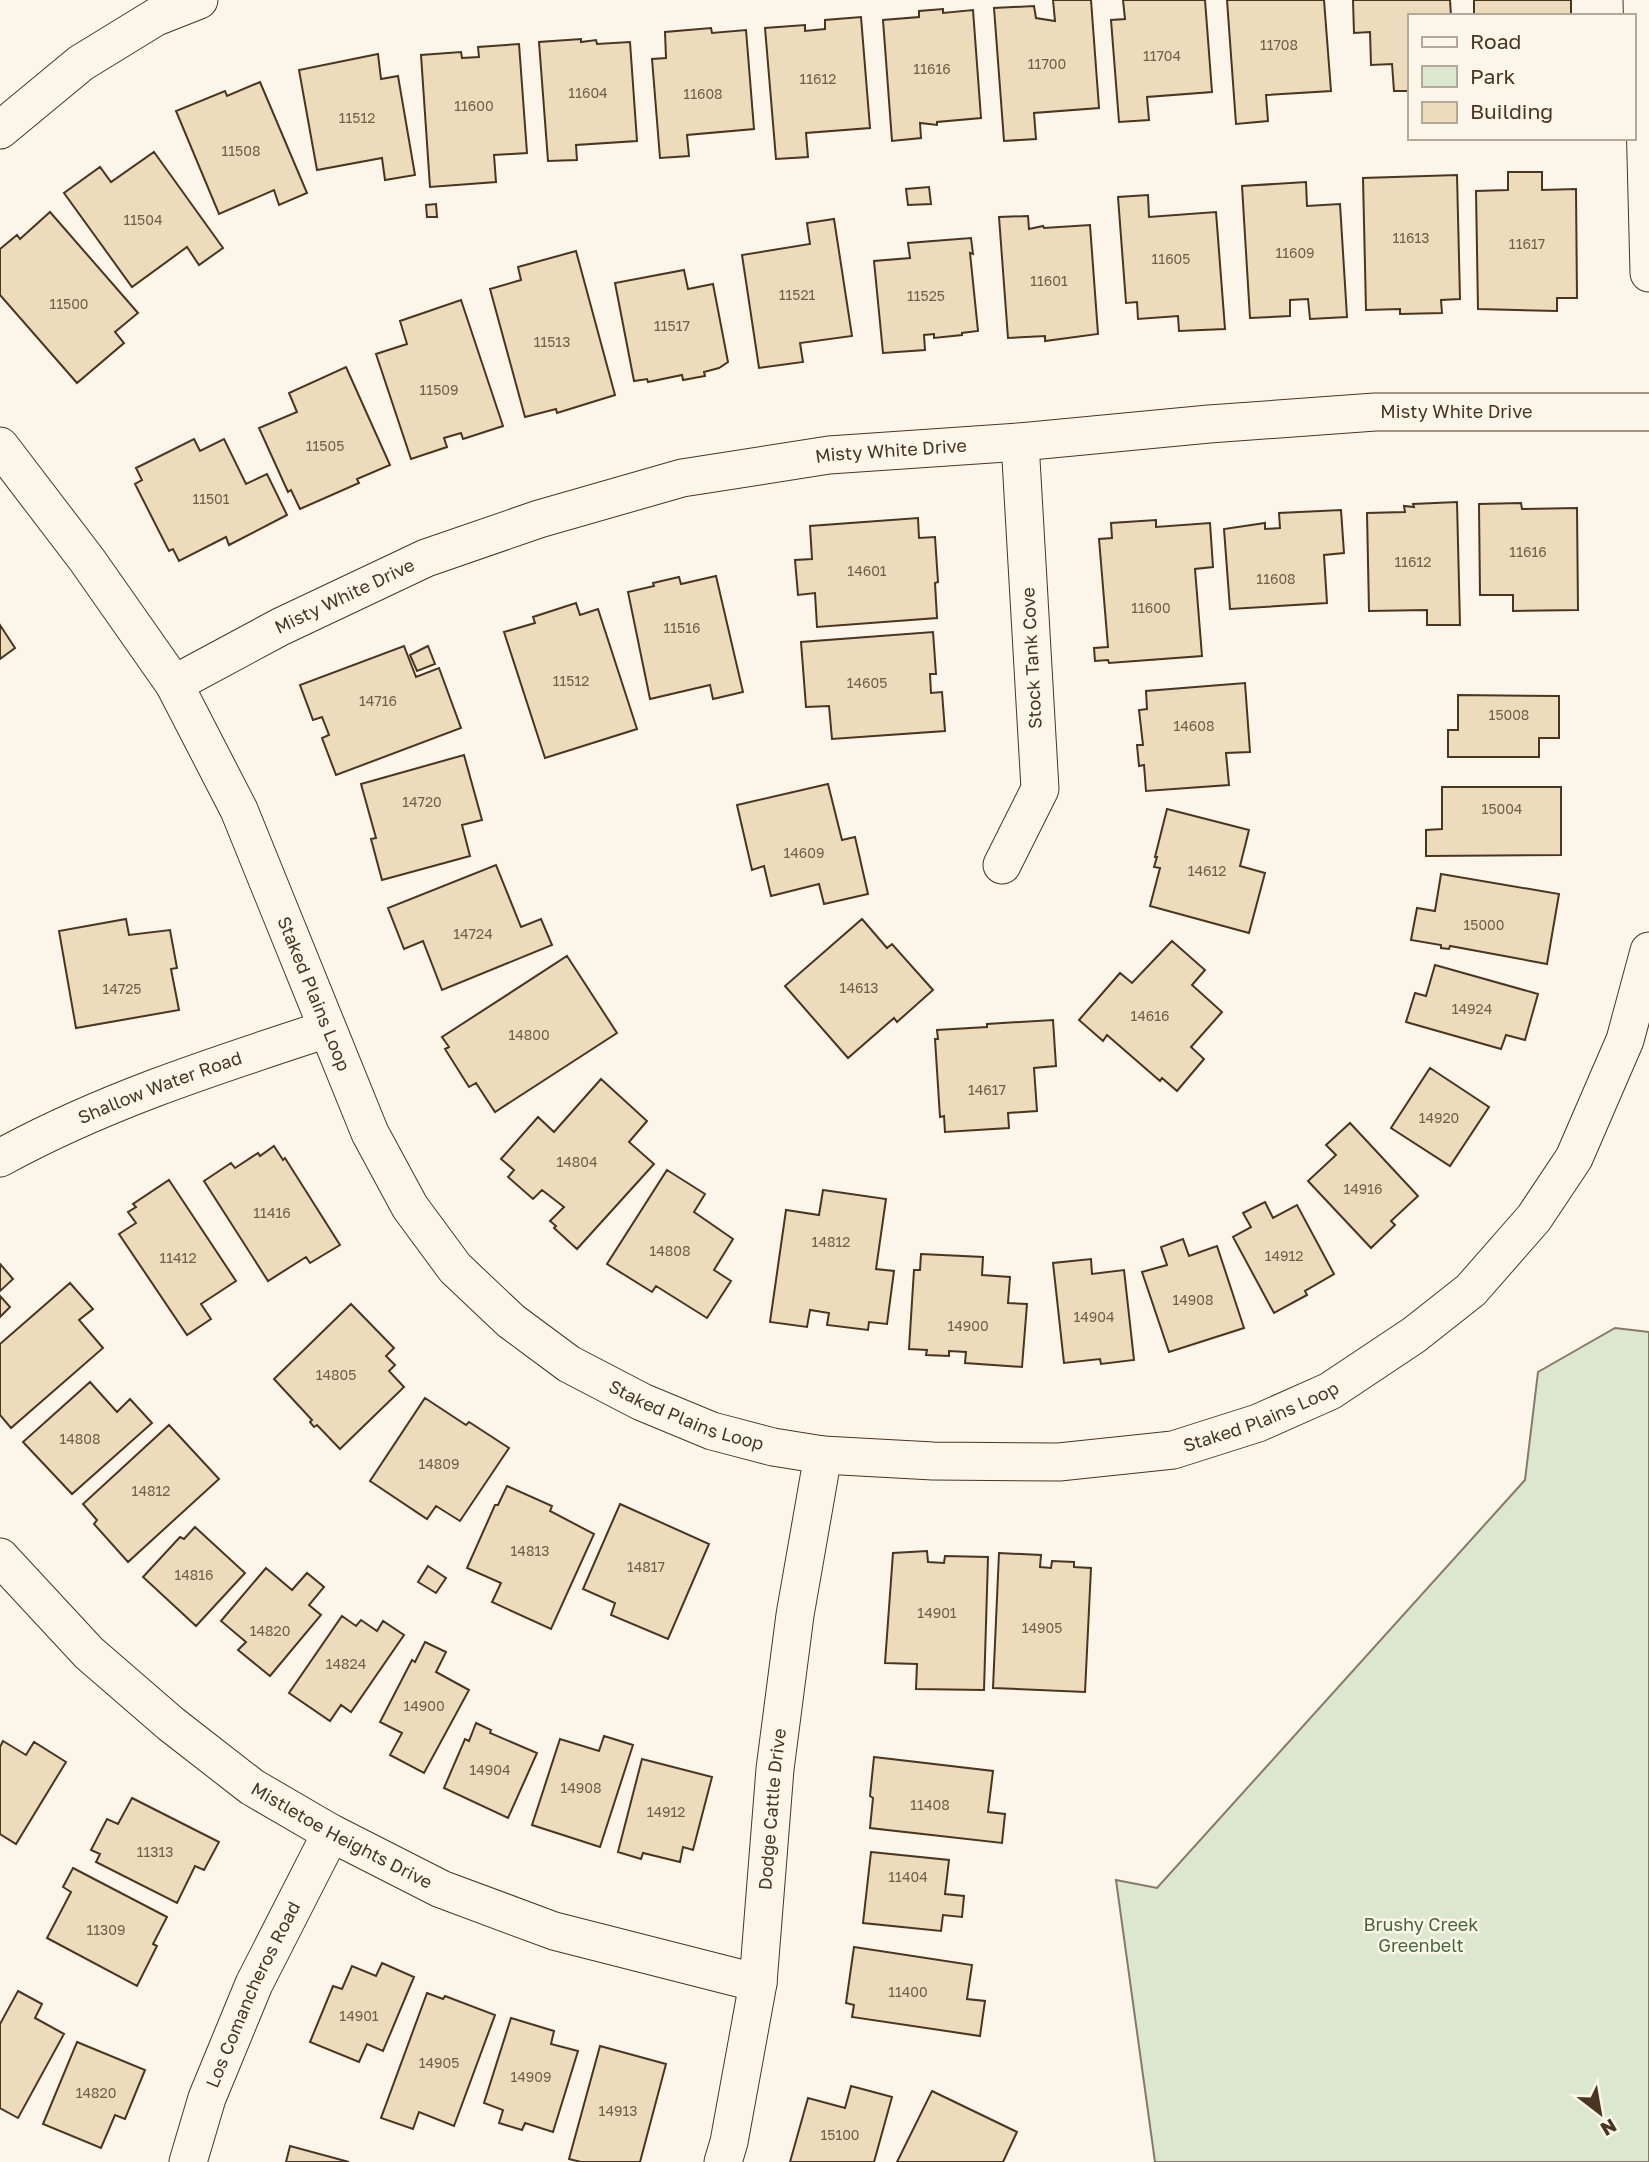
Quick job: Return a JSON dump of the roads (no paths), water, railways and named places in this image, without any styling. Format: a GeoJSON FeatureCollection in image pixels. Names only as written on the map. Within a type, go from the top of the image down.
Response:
{"type":"FeatureCollection","features":[{"type":"Feature","properties":{"kind":"street"},"geometry":{"type":"LineString","coordinates":[[0,130],[81,63],[156,17],[199,0]]}},
{"type":"Feature","properties":{"kind":"street"},"geometry":{"type":"LineString","coordinates":[[1642,0],[1649,273]]}},
{"type":"Feature","properties":{"kind":"street","name":"Misty White Drive"},"geometry":{"type":"LineString","coordinates":[[174,684],[279,627],[426,558],[539,519],[682,478],[829,456],[1375,412],[1649,412]]}},
{"type":"Feature","properties":{"kind":"street","name":"Stock Tank Cove"},"geometry":{"type":"LineString","coordinates":[[1002,865],[1040,789],[1020,442]]}},
{"type":"Feature","properties":{"kind":"street","name":"Staked Plains Loop"},"geometry":{"type":"LineString","coordinates":[[0,446],[87,560],[174,684],[239,810],[370,1133],[410,1207],[455,1268],[511,1321],[569,1364],[642,1402],[712,1431],[773,1447],[823,1455],[933,1461],[1059,1462],[1173,1450],[1258,1423],[1330,1391],[1414,1335],[1471,1290],[1534,1218],[1574,1157],[1637,1046],[1649,951]]}},
{"type":"Feature","properties":{"kind":"street","name":"Shallow Water Road"},"geometry":{"type":"LineString","coordinates":[[0,1158],[53,1129],[165,1083],[327,1029]]}},
{"type":"Feature","properties":{"kind":"street","name":"Dodge Cattle Drive"},"geometry":{"type":"LineString","coordinates":[[723,2162],[758,1983],[775,1769],[795,1615],[823,1455]]}},
{"type":"Feature","properties":{"kind":"street","name":"Mistletoe Heights Drive"},"geometry":{"type":"LineString","coordinates":[[0,1557],[89,1653],[171,1724],[252,1787],[331,1833],[441,1889],[554,1931],[758,1983]]}},
{"type":"Feature","properties":{"kind":"street","name":"Los Comancheros Road"},"geometry":{"type":"LineString","coordinates":[[188,2162],[207,2098],[254,1984],[331,1833]]}},
{"type":"Feature","properties":{"kind":"park label","name":"Brushy Creek Greenbelt"},"geometry":{"type":"Point","coordinates":[1421,1935]}}]}
